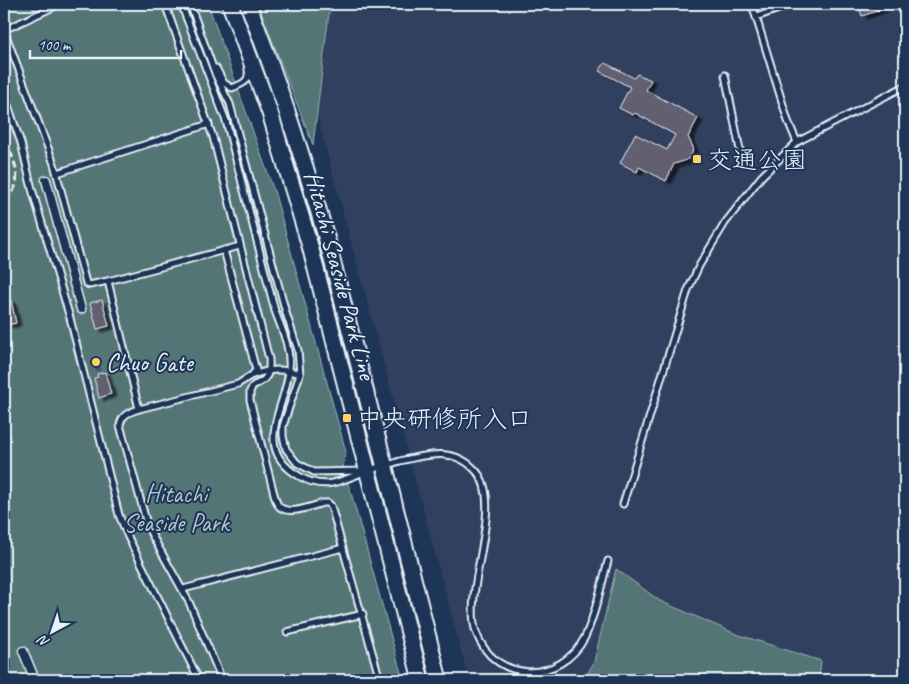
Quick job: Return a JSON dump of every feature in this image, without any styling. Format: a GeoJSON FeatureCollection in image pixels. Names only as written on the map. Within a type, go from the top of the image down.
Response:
{"type":"FeatureCollection","features":[{"type":"Feature","properties":{"kind":"main road","name":"Hitachi Seaside Park Line"},"geometry":{"type":"LineString","coordinates":[[230,4],[270,113],[310,246],[421,680]]}},
{"type":"Feature","properties":{"kind":"main road","name":"Hitachi Seaside Park Line"},"geometry":{"type":"LineString","coordinates":[[248,4],[286,105],[307,172],[385,466],[439,680]]}},
{"type":"Feature","properties":{"kind":"street"},"geometry":{"type":"LineString","coordinates":[[46,180],[81,309]]}},
{"type":"Feature","properties":{"kind":"street"},"geometry":{"type":"LineString","coordinates":[[24,652],[34,680]]}},
{"type":"Feature","properties":{"kind":"lane"},"geometry":{"type":"LineString","coordinates":[[60,4],[4,30],[57,173],[86,283],[89,286],[94,285],[240,246]]}},
{"type":"Feature","properties":{"kind":"lane"},"geometry":{"type":"LineString","coordinates":[[165,4],[209,124],[268,359],[270,370],[267,378],[254,385],[250,391],[250,400],[278,505],[283,510],[289,512],[328,503],[331,506],[380,680]]}},
{"type":"Feature","properties":{"kind":"lane"},"geometry":{"type":"LineString","coordinates":[[181,4],[226,121],[275,311],[286,340],[289,370],[273,432],[275,448],[283,462],[298,476],[312,482],[324,484],[335,483],[423,455],[440,454],[460,458],[479,474],[487,494],[474,607],[474,626],[487,655],[498,666],[508,670],[535,674],[557,669],[566,662],[582,644],[590,628],[608,561]]}},
{"type":"Feature","properties":{"kind":"lane"},"geometry":{"type":"LineString","coordinates":[[190,4],[216,76],[230,104],[286,313],[298,350],[300,374],[283,426],[284,441],[290,456],[296,463],[314,472],[368,471]]}},
{"type":"Feature","properties":{"kind":"lane"},"geometry":{"type":"LineString","coordinates":[[752,4],[788,120],[797,142]]}},
{"type":"Feature","properties":{"kind":"lane"},"geometry":{"type":"LineString","coordinates":[[756,17],[793,4]]}},
{"type":"Feature","properties":{"kind":"lane"},"geometry":{"type":"LineString","coordinates":[[208,53],[224,83],[232,88],[244,83],[249,76],[242,54],[245,43]]}},
{"type":"Feature","properties":{"kind":"lane"},"geometry":{"type":"LineString","coordinates":[[725,75],[740,150]]}},
{"type":"Feature","properties":{"kind":"lane"},"geometry":{"type":"LineString","coordinates":[[623,504],[679,315],[699,266],[710,246],[737,206],[761,177],[797,142],[905,86]]}},
{"type":"Feature","properties":{"kind":"lane"},"geometry":{"type":"LineString","coordinates":[[4,94],[21,143],[32,188],[70,318],[120,515],[128,537],[199,680]]}},
{"type":"Feature","properties":{"kind":"lane"},"geometry":{"type":"LineString","coordinates":[[57,173],[209,124]]}},
{"type":"Feature","properties":{"kind":"lane"},"geometry":{"type":"LineString","coordinates":[[224,250],[256,367],[252,375]]}},
{"type":"Feature","properties":{"kind":"lane"},"geometry":{"type":"LineString","coordinates":[[108,281],[139,410]]}},
{"type":"Feature","properties":{"kind":"lane"},"geometry":{"type":"LineString","coordinates":[[222,680],[183,589],[148,528],[120,425],[121,419],[126,413],[238,384],[252,375],[270,370],[289,370],[300,374]]}},
{"type":"Feature","properties":{"kind":"lane"},"geometry":{"type":"LineString","coordinates":[[238,384],[254,385]]}},
{"type":"Feature","properties":{"kind":"lane"},"geometry":{"type":"LineString","coordinates":[[183,589],[343,548]]}},
{"type":"Feature","properties":{"kind":"lane"},"geometry":{"type":"LineString","coordinates":[[287,632],[362,614]]}},
{"type":"Feature","properties":{"kind":"shaded area"},"geometry":{"type":"Polygon","coordinates":[[[287,4],[905,4],[905,680],[469,680],[287,4]]]}},
{"type":"Feature","properties":{"kind":"green space","name":"Hitachi Seaside Park"},"geometry":{"type":"Polygon","coordinates":[[[4,4],[208,4],[275,194],[346,452],[343,467],[345,475],[403,680],[4,680],[4,4]]]}},
{"type":"Feature","properties":{"kind":"green space"},"geometry":{"type":"Polygon","coordinates":[[[258,4],[330,4],[313,145],[258,4]]]}},
{"type":"Feature","properties":{"kind":"green space"},"geometry":{"type":"Polygon","coordinates":[[[616,569],[660,601],[736,634],[821,661],[819,680],[584,680],[594,662],[616,569]]]}},
{"type":"Feature","properties":{"kind":"building"},"geometry":{"type":"Polygon","coordinates":[[[858,4],[894,4],[894,5],[862,16],[858,4]]]}},
{"type":"Feature","properties":{"kind":"building"},"geometry":{"type":"Polygon","coordinates":[[[605,63],[634,78],[637,74],[651,80],[646,90],[698,118],[688,137],[693,147],[692,153],[687,160],[674,164],[666,181],[639,167],[637,172],[620,163],[635,134],[667,150],[675,135],[635,113],[633,115],[619,108],[630,87],[599,71],[605,63]]]}},
{"type":"Feature","properties":{"kind":"building"},"geometry":{"type":"Polygon","coordinates":[[[11,300],[16,323],[7,325],[4,301],[11,300]]]}},
{"type":"Feature","properties":{"kind":"building"},"geometry":{"type":"Polygon","coordinates":[[[102,300],[109,326],[97,329],[90,303],[102,300]]]}},
{"type":"Feature","properties":{"kind":"building"},"geometry":{"type":"Polygon","coordinates":[[[105,372],[111,394],[99,398],[94,378],[98,377],[97,374],[105,372]]]}},
{"type":"Feature","properties":{"kind":"tunnel"},"geometry":{"type":"LineString","coordinates":[[95,367],[100,366]]}},
{"type":"Feature","properties":{"kind":"railway"},"geometry":{"type":"LineString","coordinates":[[4,140],[15,163],[17,180],[11,195],[4,201]]}},
{"type":"Feature","properties":{"kind":"place","name":"交通公園"},"geometry":{"type":"Point","coordinates":[697,159]}},
{"type":"Feature","properties":{"kind":"place","name":"Chuo Gate"},"geometry":{"type":"Point","coordinates":[96,362]}},
{"type":"Feature","properties":{"kind":"place","name":"中央研修所入口"},"geometry":{"type":"Point","coordinates":[347,418]}}]}
